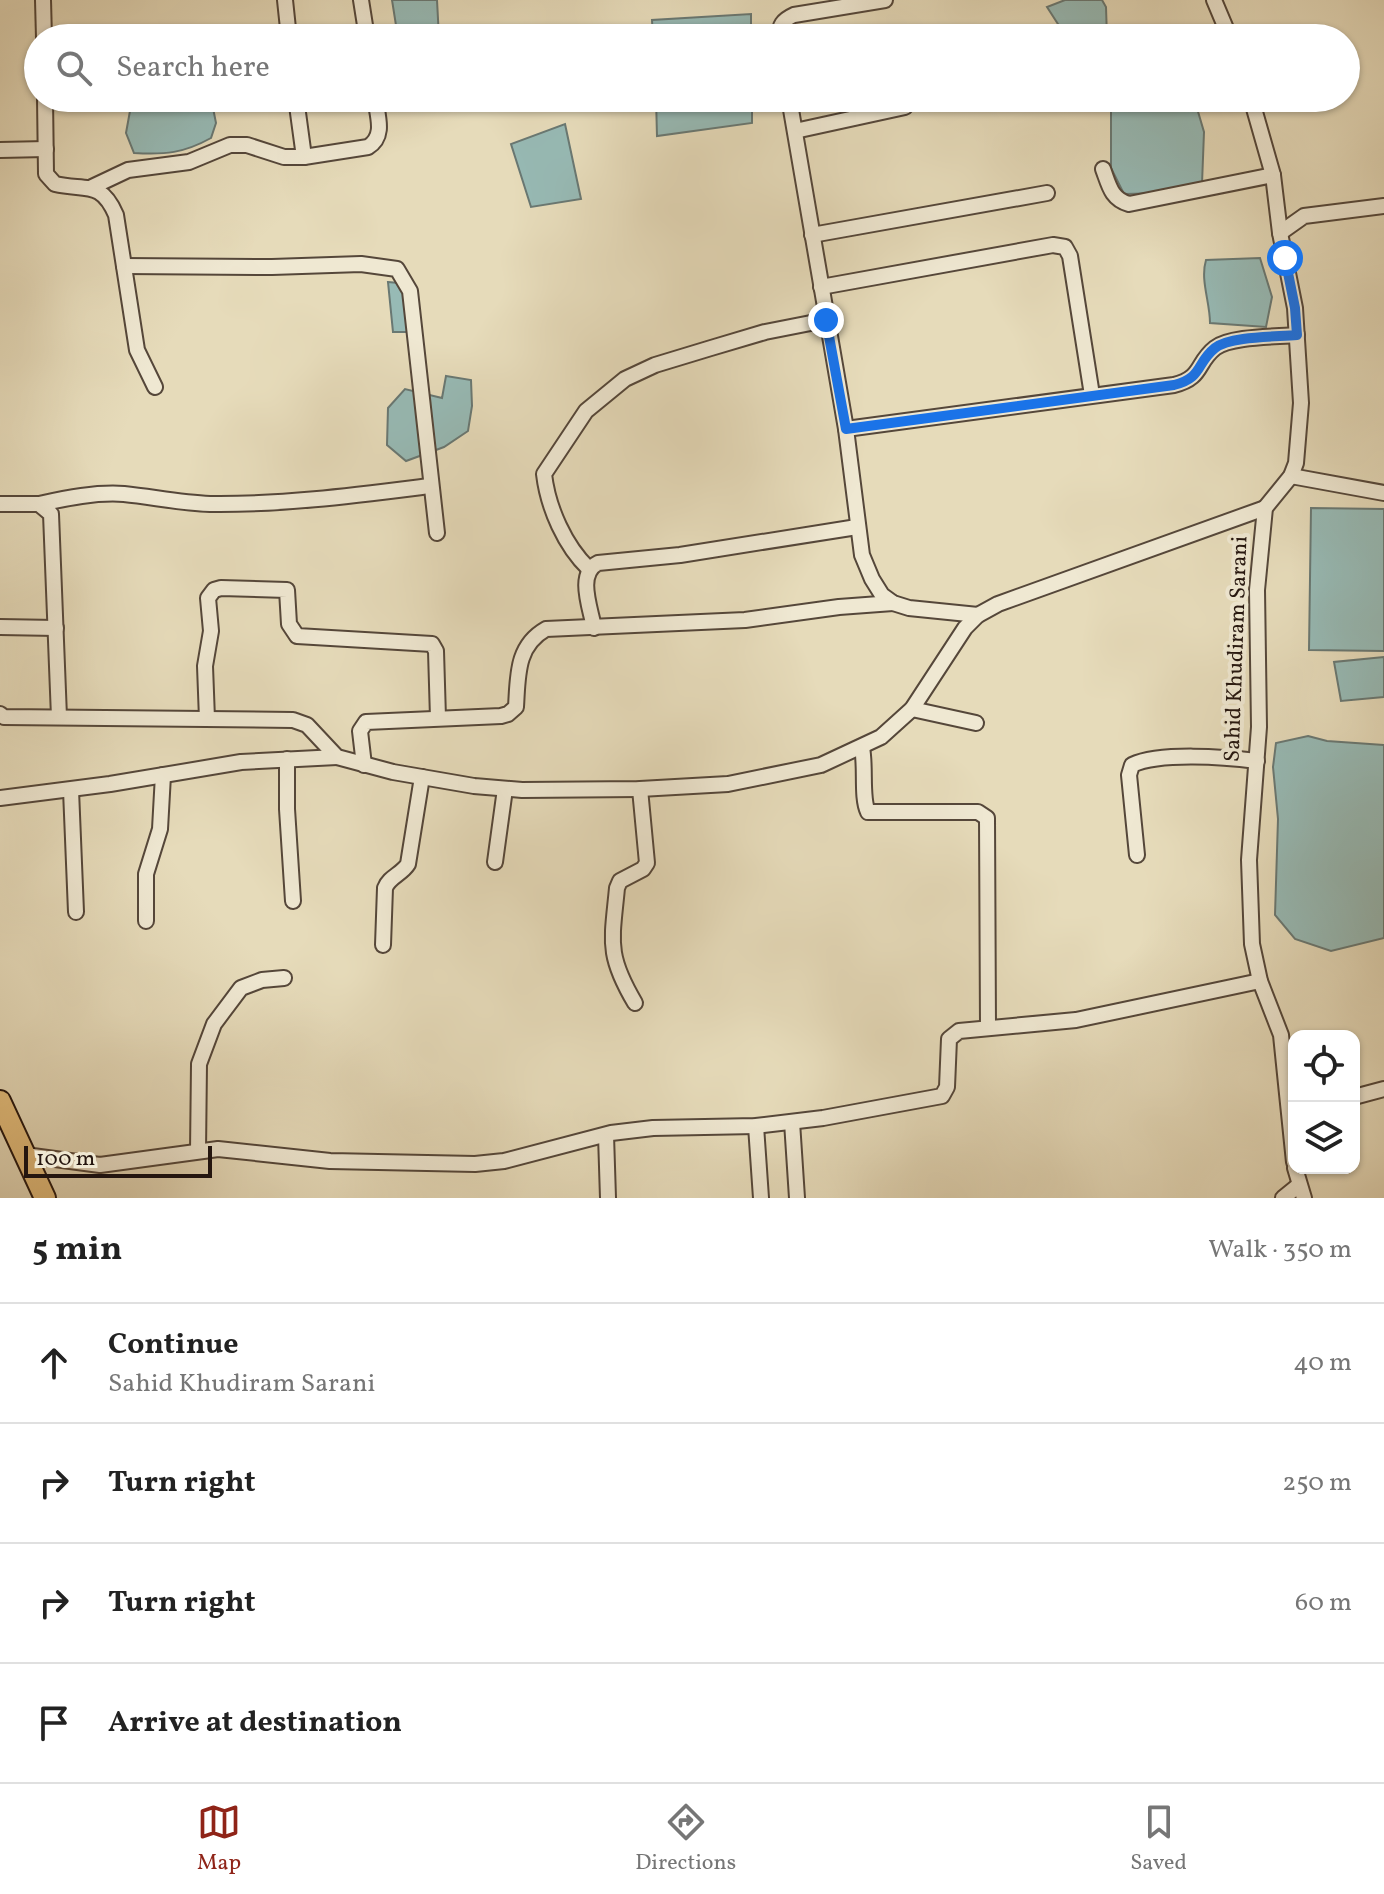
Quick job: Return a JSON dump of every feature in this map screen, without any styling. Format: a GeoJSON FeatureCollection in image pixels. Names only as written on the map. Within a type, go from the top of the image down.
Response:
{"type":"FeatureCollection","features":[{"type":"Feature","properties":{"kind":"highway"},"geometry":{"type":"LineString","coordinates":[[0,1101],[45,1198]]}},
{"type":"Feature","properties":{"kind":"street"},"geometry":{"type":"LineString","coordinates":[[43,0],[44,24]]}},
{"type":"Feature","properties":{"kind":"street"},"geometry":{"type":"LineString","coordinates":[[285,0],[288,24]]}},
{"type":"Feature","properties":{"kind":"street"},"geometry":{"type":"LineString","coordinates":[[361,0],[365,24]]}},
{"type":"Feature","properties":{"kind":"street"},"geometry":{"type":"LineString","coordinates":[[783,24],[789,17],[840,4],[885,0]]}},
{"type":"Feature","properties":{"kind":"street"},"geometry":{"type":"LineString","coordinates":[[1214,0],[1224,24]]}},
{"type":"Feature","properties":{"kind":"street"},"geometry":{"type":"LineString","coordinates":[[45,112],[46,174],[50,181],[92,187],[105,195],[116,215],[137,350],[155,387]]}},
{"type":"Feature","properties":{"kind":"street"},"geometry":{"type":"LineString","coordinates":[[298,112],[304,157]]}},
{"type":"Feature","properties":{"kind":"street"},"geometry":{"type":"LineString","coordinates":[[92,187],[128,170],[189,162],[230,145],[247,145],[284,157],[361,149],[375,142],[380,131],[377,112]]}},
{"type":"Feature","properties":{"kind":"street"},"geometry":{"type":"LineString","coordinates":[[792,112],[846,429],[862,555],[882,595],[893,603],[909,608],[978,615]]}},
{"type":"Feature","properties":{"kind":"street"},"geometry":{"type":"LineString","coordinates":[[795,131],[882,112]]}},
{"type":"Feature","properties":{"kind":"street","name":"Sahid Khudiram Sarani"},"geometry":{"type":"LineString","coordinates":[[1255,112],[1273,175],[1280,233],[1295,308],[1301,403],[1298,454],[1291,476],[1265,508],[1257,590],[1259,727],[1249,860],[1249,920],[1260,981],[1281,1035],[1288,1086]]}},
{"type":"Feature","properties":{"kind":"street"},"geometry":{"type":"LineString","coordinates":[[0,150],[46,149]]}},
{"type":"Feature","properties":{"kind":"street"},"geometry":{"type":"LineString","coordinates":[[1103,169],[1111,193],[1117,200],[1129,204],[1273,175]]}},
{"type":"Feature","properties":{"kind":"street"},"geometry":{"type":"LineString","coordinates":[[812,235],[1047,193]]}},
{"type":"Feature","properties":{"kind":"street"},"geometry":{"type":"LineString","coordinates":[[1280,233],[1304,216],[1384,206]]}},
{"type":"Feature","properties":{"kind":"street"},"geometry":{"type":"LineString","coordinates":[[821,287],[1053,245],[1065,247],[1070,256],[1092,395]]}},
{"type":"Feature","properties":{"kind":"street"},"geometry":{"type":"LineString","coordinates":[[124,266],[361,264],[397,269],[410,291],[437,533]]}},
{"type":"Feature","properties":{"kind":"street"},"geometry":{"type":"LineString","coordinates":[[594,628],[587,586],[589,569],[570,547],[547,492],[544,474],[586,411],[625,379],[655,365],[765,332],[826,320]]}},
{"type":"Feature","properties":{"kind":"street"},"geometry":{"type":"LineString","coordinates":[[846,429],[1186,382],[1200,370],[1217,346],[1297,335]]}},
{"type":"Feature","properties":{"kind":"street"},"geometry":{"type":"LineString","coordinates":[[1291,476],[1384,493]]}},
{"type":"Feature","properties":{"kind":"street"},"geometry":{"type":"LineString","coordinates":[[0,504],[39,504],[96,494],[209,504],[259,502],[344,497],[430,486]]}},
{"type":"Feature","properties":{"kind":"street"},"geometry":{"type":"LineString","coordinates":[[39,504],[51,514],[52,523],[59,717]]}},
{"type":"Feature","properties":{"kind":"street"},"geometry":{"type":"LineString","coordinates":[[0,798],[71,790],[241,762],[287,759],[337,757],[422,777],[505,789],[640,789],[728,784],[821,765],[862,748],[898,725],[912,709],[953,645],[978,615],[1019,595],[1265,508]]}},
{"type":"Feature","properties":{"kind":"street"},"geometry":{"type":"LineString","coordinates":[[589,569],[598,563],[617,559],[680,555],[857,527]]}},
{"type":"Feature","properties":{"kind":"street"},"geometry":{"type":"LineString","coordinates":[[207,719],[205,666],[211,631],[208,598],[214,590],[221,588],[287,590],[289,624],[297,636],[432,644],[436,651],[438,718]]}},
{"type":"Feature","properties":{"kind":"street"},"geometry":{"type":"LineString","coordinates":[[364,765],[360,731],[366,722],[508,714],[516,707],[520,660],[526,645],[534,635],[546,629],[745,620],[893,603]]}},
{"type":"Feature","properties":{"kind":"street"},"geometry":{"type":"LineString","coordinates":[[0,627],[56,628]]}},
{"type":"Feature","properties":{"kind":"street"},"geometry":{"type":"LineString","coordinates":[[912,709],[976,723]]}},
{"type":"Feature","properties":{"kind":"street"},"geometry":{"type":"LineString","coordinates":[[0,714],[4,717],[293,720],[307,725],[337,757]]}},
{"type":"Feature","properties":{"kind":"street"},"geometry":{"type":"LineString","coordinates":[[862,748],[866,765],[864,799],[868,812],[978,812],[987,818],[988,1026]]}},
{"type":"Feature","properties":{"kind":"street"},"geometry":{"type":"LineString","coordinates":[[1137,855],[1129,775],[1132,765],[1151,759],[1231,758],[1257,761]]}},
{"type":"Feature","properties":{"kind":"street"},"geometry":{"type":"LineString","coordinates":[[287,759],[293,901]]}},
{"type":"Feature","properties":{"kind":"street"},"geometry":{"type":"LineString","coordinates":[[146,921],[146,874],[160,829],[163,775]]}},
{"type":"Feature","properties":{"kind":"street"},"geometry":{"type":"LineString","coordinates":[[383,945],[385,888],[408,864],[422,777]]}},
{"type":"Feature","properties":{"kind":"street"},"geometry":{"type":"LineString","coordinates":[[495,862],[505,789]]}},
{"type":"Feature","properties":{"kind":"street"},"geometry":{"type":"LineString","coordinates":[[635,1003],[619,976],[612,947],[620,881],[643,869],[647,863],[640,789]]}},
{"type":"Feature","properties":{"kind":"street"},"geometry":{"type":"LineString","coordinates":[[71,790],[76,912]]}},
{"type":"Feature","properties":{"kind":"street"},"geometry":{"type":"LineString","coordinates":[[198,1151],[199,1064],[214,1024],[241,988],[262,980],[284,978]]}},
{"type":"Feature","properties":{"kind":"street"},"geometry":{"type":"LineString","coordinates":[[25,1155],[100,1165],[198,1151],[241,1149],[322,1161],[475,1164],[504,1161],[606,1135],[653,1128],[756,1126],[792,1122],[933,1100],[942,1096],[947,1087],[949,1039],[959,1031],[1076,1020],[1260,981]]}},
{"type":"Feature","properties":{"kind":"street"},"geometry":{"type":"LineString","coordinates":[[1360,1095],[1384,1089]]}},
{"type":"Feature","properties":{"kind":"street"},"geometry":{"type":"LineString","coordinates":[[792,1122],[797,1198]]}},
{"type":"Feature","properties":{"kind":"street"},"geometry":{"type":"LineString","coordinates":[[756,1126],[761,1198]]}},
{"type":"Feature","properties":{"kind":"street"},"geometry":{"type":"LineString","coordinates":[[606,1135],[608,1198]]}},
{"type":"Feature","properties":{"kind":"street"},"geometry":{"type":"LineString","coordinates":[[1283,1198],[1301,1191]]}},
{"type":"Feature","properties":{"kind":"water"},"geometry":{"type":"Polygon","coordinates":[[[392,0],[437,0],[438,24],[396,24],[392,0]]]}},
{"type":"Feature","properties":{"kind":"water"},"geometry":{"type":"Polygon","coordinates":[[[1065,0],[1102,0],[1106,7],[1107,24],[1058,24],[1047,7],[1065,0]]]}},
{"type":"Feature","properties":{"kind":"water"},"geometry":{"type":"Polygon","coordinates":[[[751,14],[751,24],[652,24],[652,20],[751,14]]]}},
{"type":"Feature","properties":{"kind":"water"},"geometry":{"type":"Polygon","coordinates":[[[130,112],[214,112],[216,123],[211,138],[174,152],[134,153],[126,133],[130,112]]]}},
{"type":"Feature","properties":{"kind":"water"},"geometry":{"type":"Polygon","coordinates":[[[656,112],[752,112],[752,123],[657,136],[656,112]]]}},
{"type":"Feature","properties":{"kind":"water"},"geometry":{"type":"Polygon","coordinates":[[[1111,112],[1198,112],[1204,132],[1202,184],[1166,193],[1124,194],[1111,168],[1111,112]]]}},
{"type":"Feature","properties":{"kind":"water"},"geometry":{"type":"Polygon","coordinates":[[[565,124],[581,199],[531,207],[511,144],[565,124]]]}},
{"type":"Feature","properties":{"kind":"water"},"geometry":{"type":"Polygon","coordinates":[[[1260,258],[1272,297],[1266,327],[1210,323],[1204,275],[1206,260],[1260,258]]]}},
{"type":"Feature","properties":{"kind":"water"},"geometry":{"type":"Polygon","coordinates":[[[388,282],[409,284],[410,332],[393,332],[388,282]]]}},
{"type":"Feature","properties":{"kind":"water"},"geometry":{"type":"Polygon","coordinates":[[[446,376],[471,380],[472,406],[468,431],[444,447],[406,461],[387,445],[388,408],[405,389],[442,398],[446,376]]]}},
{"type":"Feature","properties":{"kind":"water"},"geometry":{"type":"Polygon","coordinates":[[[1311,508],[1384,509],[1384,651],[1309,650],[1311,508]]]}},
{"type":"Feature","properties":{"kind":"water"},"geometry":{"type":"Polygon","coordinates":[[[1384,657],[1384,697],[1341,701],[1334,662],[1384,657]]]}},
{"type":"Feature","properties":{"kind":"water"},"geometry":{"type":"Polygon","coordinates":[[[1308,736],[1327,741],[1384,745],[1384,938],[1331,951],[1295,939],[1275,915],[1278,819],[1273,767],[1276,743],[1308,736]]]}},
{"type":"Feature","properties":{"kind":"route"},"geometry":{"type":"LineString","coordinates":[[826,320],[846,429],[968,413],[1174,385],[1193,378],[1217,346],[1297,335],[1285,258]]}}]}
